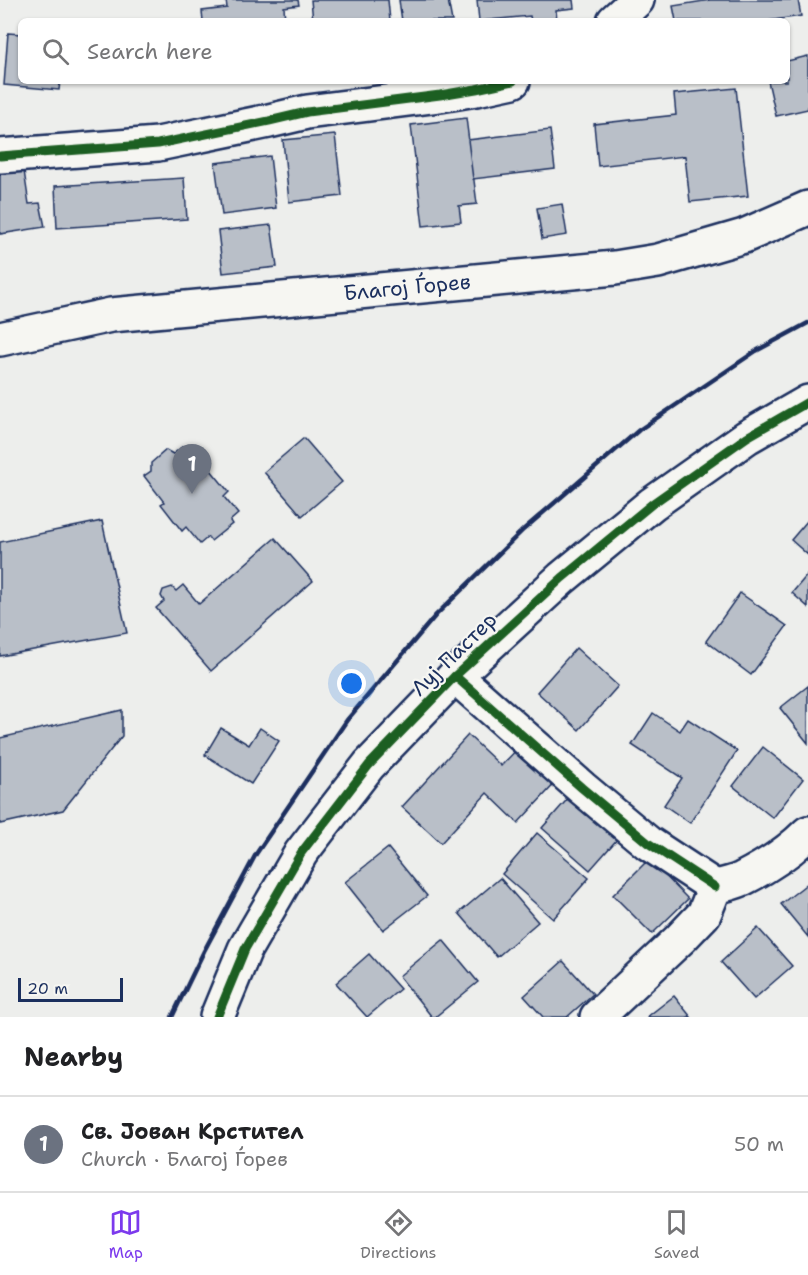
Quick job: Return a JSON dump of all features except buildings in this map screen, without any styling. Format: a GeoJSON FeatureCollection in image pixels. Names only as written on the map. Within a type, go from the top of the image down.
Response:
{"type":"FeatureCollection","features":[{"type":"Feature","properties":{"kind":"street"},"geometry":{"type":"LineString","coordinates":[[617,18],[637,0]]}},
{"type":"Feature","properties":{"kind":"street"},"geometry":{"type":"LineString","coordinates":[[0,156],[158,144],[307,112],[440,95],[499,84]]}},
{"type":"Feature","properties":{"kind":"street","name":"Благој Ѓорев"},"geometry":{"type":"LineString","coordinates":[[0,339],[111,315],[615,268],[658,261],[744,236],[808,208]]}},
{"type":"Feature","properties":{"kind":"street","name":"Луј Пастер"},"geometry":{"type":"LineString","coordinates":[[217,1017],[245,949],[301,853],[369,765],[455,676],[562,578],[652,504],[747,437],[808,402]]}},
{"type":"Feature","properties":{"kind":"street"},"geometry":{"type":"LineString","coordinates":[[455,676],[648,843],[715,887]]}},
{"type":"Feature","properties":{"kind":"street"},"geometry":{"type":"LineString","coordinates":[[715,887],[741,879],[797,844],[808,833]]}},
{"type":"Feature","properties":{"kind":"street"},"geometry":{"type":"LineString","coordinates":[[597,1017],[704,914],[715,887]]}},
{"type":"Feature","properties":{"kind":"railway"},"geometry":{"type":"LineString","coordinates":[[172,1017],[256,854],[347,720],[436,615],[523,530],[639,430],[756,351],[808,323]]}},
{"type":"Feature","properties":{"kind":"cycle path"},"geometry":{"type":"LineString","coordinates":[[0,156],[158,144],[307,112],[440,95],[499,84]]}},
{"type":"Feature","properties":{"kind":"cycle path"},"geometry":{"type":"LineString","coordinates":[[217,1017],[245,949],[301,853],[369,765],[455,676],[562,578],[652,504],[747,437],[808,402]]}},
{"type":"Feature","properties":{"kind":"cycle path"},"geometry":{"type":"LineString","coordinates":[[455,676],[648,843],[715,887]]}},
{"type":"Feature","properties":{"kind":"place","name":"Св. Јован Крстител"},"geometry":{"type":"Point","coordinates":[192,494]}}]}
